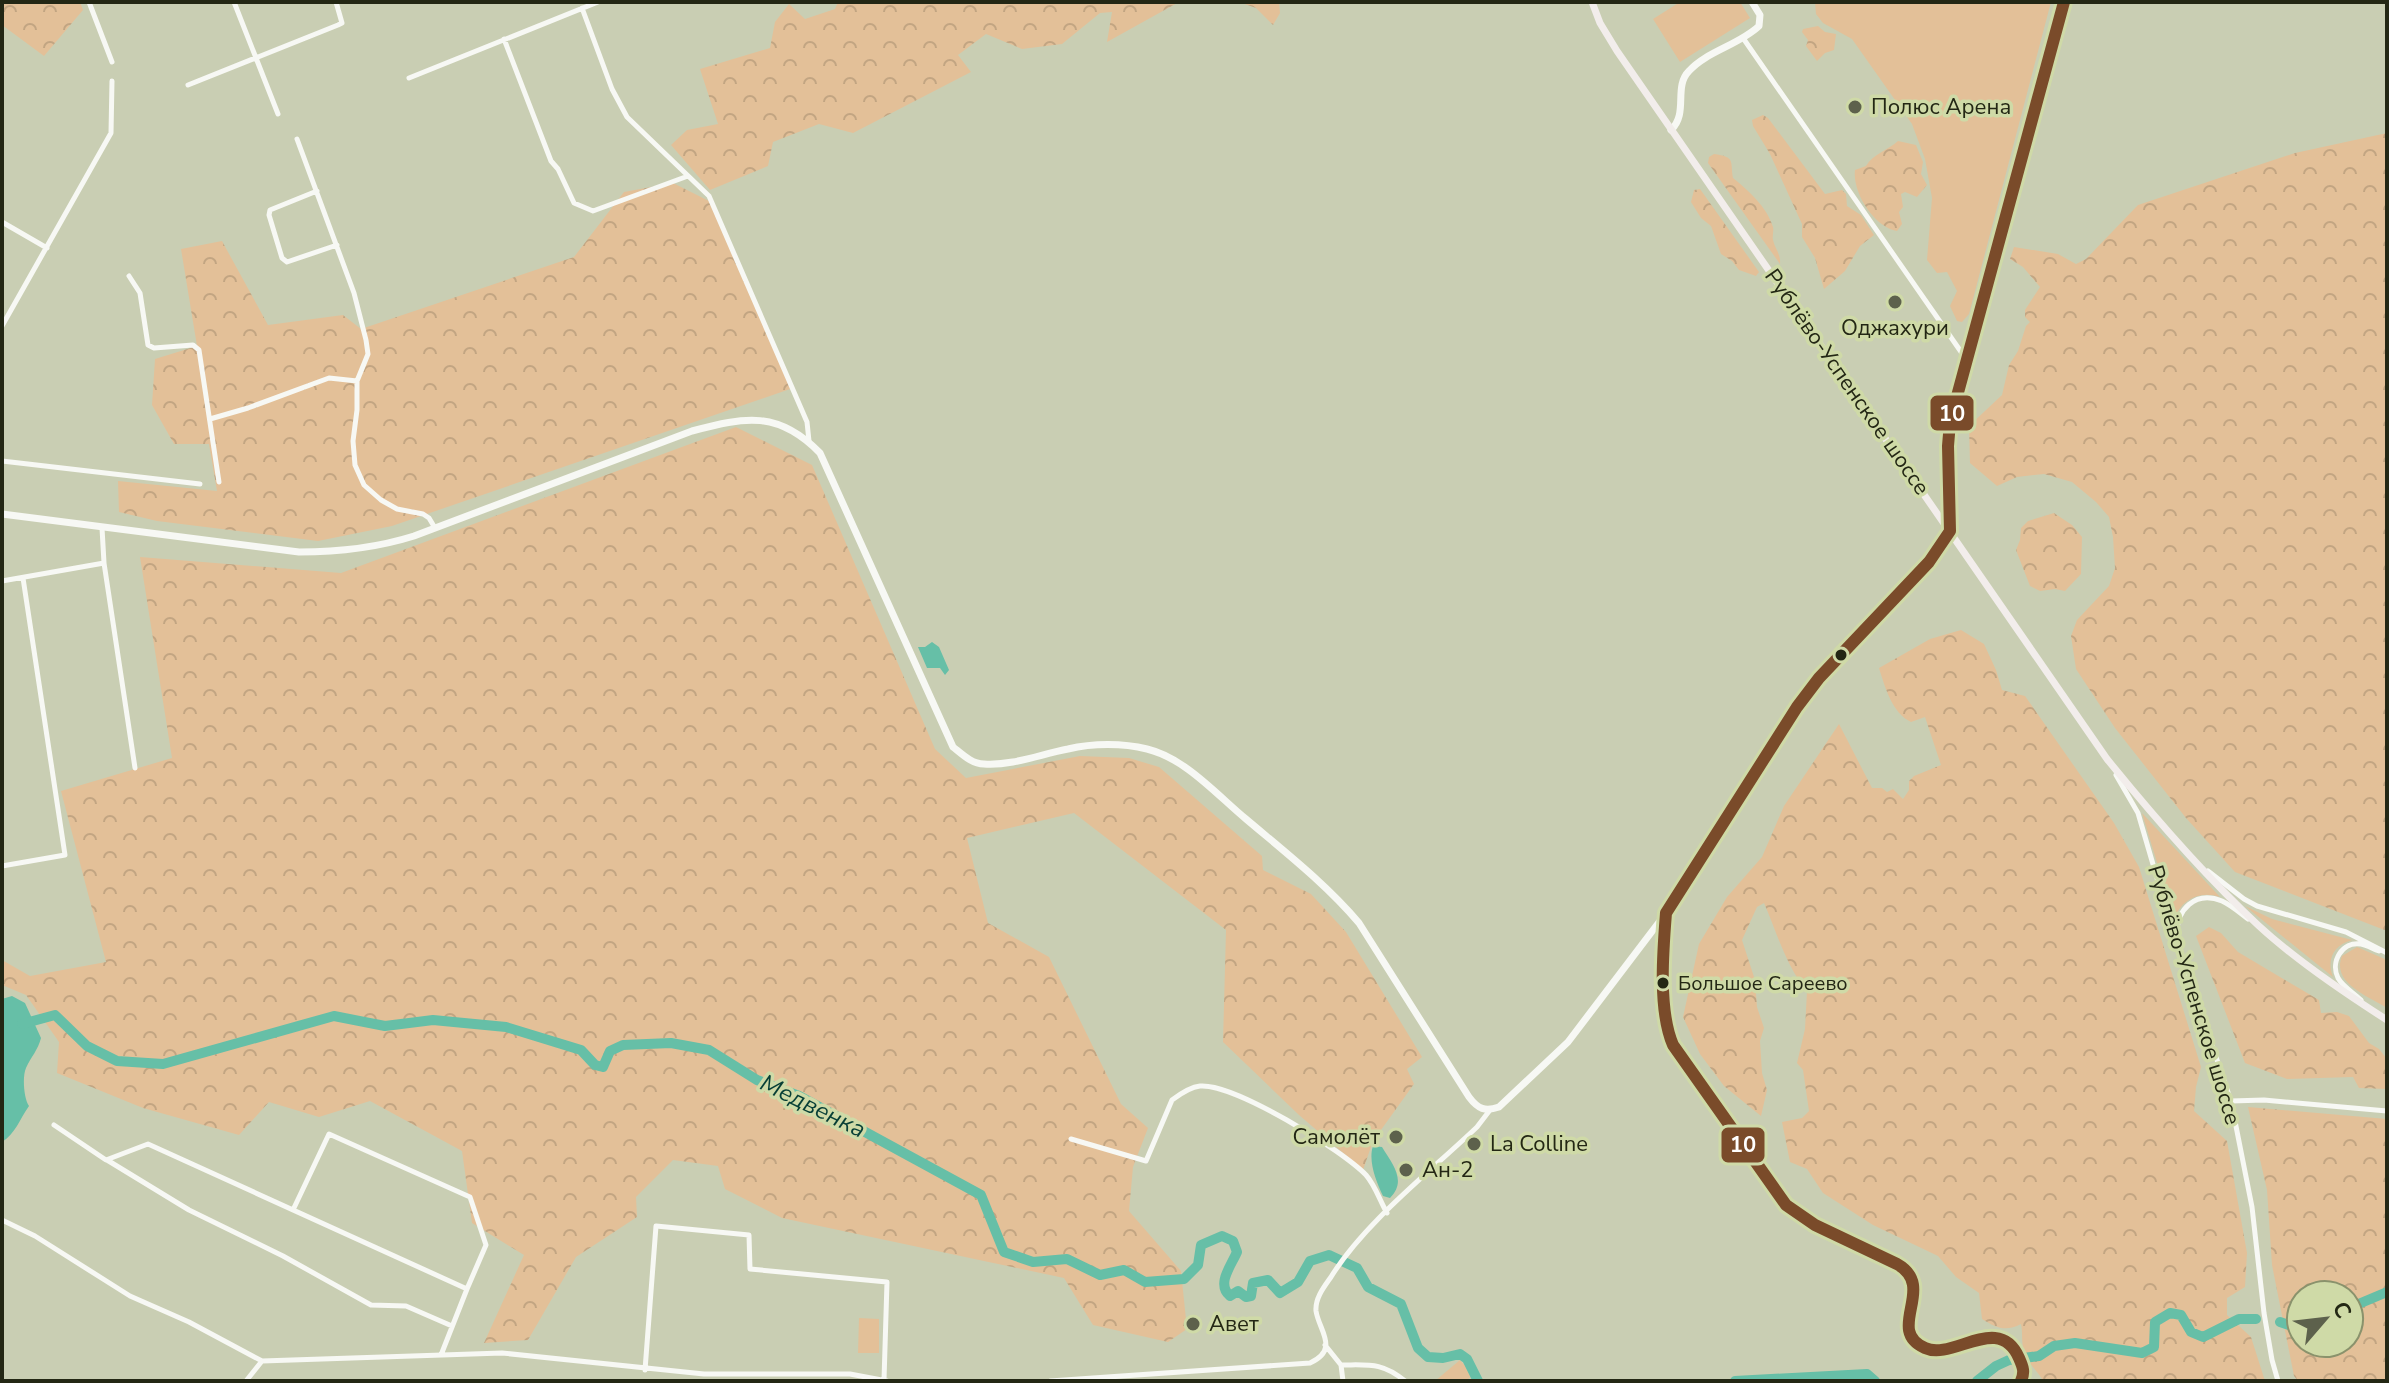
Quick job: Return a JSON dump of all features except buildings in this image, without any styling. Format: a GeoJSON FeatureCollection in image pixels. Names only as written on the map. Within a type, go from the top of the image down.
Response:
{"type":"FeatureCollection","features":[{"type":"Feature","properties":{"kind":"main road","name":"Рублёво-Успенское шоссе"},"geometry":{"type":"LineString","coordinates":[[1592,2],[1608,38],[2107,759],[2190,855],[2260,928],[2384,1018]]}},
{"type":"Feature","properties":{"kind":"main road"},"geometry":{"type":"LineString","coordinates":[[1950,531],[1929,562],[1819,678],[1797,707],[1666,913],[1665,1017],[1670,1038],[1682,1060],[1776,1195],[1799,1216],[1897,1264],[1910,1274],[1914,1281],[1909,1328],[1916,1342],[1937,1351],[1975,1340],[1997,1339],[2011,1344],[2023,1367],[2021,1381]]}},
{"type":"Feature","properties":{"kind":"street"},"geometry":{"type":"LineString","coordinates":[[89,2],[112,62]]}},
{"type":"Feature","properties":{"kind":"street"},"geometry":{"type":"LineString","coordinates":[[234,2],[278,114]]}},
{"type":"Feature","properties":{"kind":"street"},"geometry":{"type":"LineString","coordinates":[[188,85],[342,23],[336,2]]}},
{"type":"Feature","properties":{"kind":"street"},"geometry":{"type":"LineString","coordinates":[[409,78],[598,2]]}},
{"type":"Feature","properties":{"kind":"street"},"geometry":{"type":"LineString","coordinates":[[1671,130],[1680,117],[1682,89],[1688,72],[1755,30],[1760,15],[1752,2]]}},
{"type":"Feature","properties":{"kind":"street"},"geometry":{"type":"LineString","coordinates":[[1950,531],[1950,422],[2064,2]]}},
{"type":"Feature","properties":{"kind":"street"},"geometry":{"type":"LineString","coordinates":[[582,8],[612,89],[627,117],[709,196],[807,422],[809,442]]}},
{"type":"Feature","properties":{"kind":"street"},"geometry":{"type":"LineString","coordinates":[[1743,38],[1967,359]]}},
{"type":"Feature","properties":{"kind":"street"},"geometry":{"type":"LineString","coordinates":[[504,39],[551,161],[574,203],[593,211],[688,176]]}},
{"type":"Feature","properties":{"kind":"street"},"geometry":{"type":"LineString","coordinates":[[2,326],[111,133],[112,81]]}},
{"type":"Feature","properties":{"kind":"street"},"geometry":{"type":"LineString","coordinates":[[297,139],[354,293],[366,340],[368,354],[357,381],[353,441],[355,465],[364,485],[381,500],[397,509],[429,518],[435,528]]}},
{"type":"Feature","properties":{"kind":"street"},"geometry":{"type":"LineString","coordinates":[[317,191],[270,210],[282,258],[287,262],[337,245]]}},
{"type":"Feature","properties":{"kind":"street"},"geometry":{"type":"LineString","coordinates":[[2,222],[47,248]]}},
{"type":"Feature","properties":{"kind":"street"},"geometry":{"type":"LineString","coordinates":[[129,276],[140,293],[148,345],[154,348],[193,345],[199,350],[219,482]]}},
{"type":"Feature","properties":{"kind":"street"},"geometry":{"type":"LineString","coordinates":[[210,419],[329,378],[357,381]]}},
{"type":"Feature","properties":{"kind":"street"},"geometry":{"type":"LineString","coordinates":[[2,514],[299,552],[369,548],[435,528],[692,431],[738,419],[761,420],[778,425],[809,442],[827,466],[953,747],[969,760],[982,765],[1003,764],[1072,748],[1106,745],[1165,754],[1283,850],[1349,911],[1475,1105],[1490,1110]]}},
{"type":"Feature","properties":{"kind":"street"},"geometry":{"type":"LineString","coordinates":[[2,461],[200,484]]}},
{"type":"Feature","properties":{"kind":"street"},"geometry":{"type":"LineString","coordinates":[[102,528],[104,563],[135,768]]}},
{"type":"Feature","properties":{"kind":"street"},"geometry":{"type":"LineString","coordinates":[[2,581],[104,563]]}},
{"type":"Feature","properties":{"kind":"street"},"geometry":{"type":"LineString","coordinates":[[2,866],[65,855],[23,578]]}},
{"type":"Feature","properties":{"kind":"street","name":"Рублёво-Успенское шоссе"},"geometry":{"type":"LineString","coordinates":[[2107,759],[2138,813],[2231,1101],[2252,1207],[2264,1313],[2278,1381]]}},
{"type":"Feature","properties":{"kind":"street"},"geometry":{"type":"LineString","coordinates":[[2190,855],[2226,886],[2257,906],[2346,932],[2387,954]]}},
{"type":"Feature","properties":{"kind":"street"},"geometry":{"type":"LineString","coordinates":[[2177,940],[2180,913],[2187,905],[2203,898],[2223,901],[2260,928]]}},
{"type":"Feature","properties":{"kind":"street"},"geometry":{"type":"LineString","coordinates":[[1050,1381],[1310,1363],[1320,1359],[1326,1334],[1316,1311],[1318,1297],[1336,1268],[1387,1213],[1477,1127],[1490,1110],[1499,1107],[1568,1042],[1666,913]]}},
{"type":"Feature","properties":{"kind":"street"},"geometry":{"type":"LineString","coordinates":[[2384,1018],[2343,985],[2335,964],[2340,952],[2353,945],[2363,944],[2387,954]]}},
{"type":"Feature","properties":{"kind":"street"},"geometry":{"type":"LineString","coordinates":[[1071,1139],[1146,1161],[1172,1100],[1200,1086],[1214,1088],[1307,1130],[1342,1154],[1368,1177],[1387,1213]]}},
{"type":"Feature","properties":{"kind":"street"},"geometry":{"type":"LineString","coordinates":[[2231,1101],[2264,1100],[2387,1111]]}},
{"type":"Feature","properties":{"kind":"street"},"geometry":{"type":"LineString","coordinates":[[54,1125],[189,1210],[283,1256],[371,1305],[406,1306],[452,1326]]}},
{"type":"Feature","properties":{"kind":"street"},"geometry":{"type":"LineString","coordinates":[[293,1210],[329,1134],[470,1197],[486,1245],[441,1355]]}},
{"type":"Feature","properties":{"kind":"street"},"geometry":{"type":"LineString","coordinates":[[106,1160],[148,1144],[467,1289]]}},
{"type":"Feature","properties":{"kind":"street"},"geometry":{"type":"LineString","coordinates":[[2,1220],[35,1236],[130,1296],[189,1322],[262,1361],[502,1353],[704,1378],[850,1374],[886,1380],[887,1282],[750,1269],[749,1235],[656,1226],[645,1370]]}},
{"type":"Feature","properties":{"kind":"street"},"geometry":{"type":"LineString","coordinates":[[1325,1345],[1341,1365],[1343,1381]]}},
{"type":"Feature","properties":{"kind":"street"},"geometry":{"type":"LineString","coordinates":[[246,1381],[262,1361]]}},
{"type":"Feature","properties":{"kind":"street"},"geometry":{"type":"LineString","coordinates":[[1341,1365],[1379,1365],[1405,1381]]}},
{"type":"Feature","properties":{"kind":"green space"},"geometry":{"type":"Polygon","coordinates":[[[2,2],[80,2],[83,10],[44,56],[2,25],[2,2]]]}},
{"type":"Feature","properties":{"kind":"green space"},"geometry":{"type":"Polygon","coordinates":[[[838,2],[1179,2],[1107,42],[1112,12],[1100,13],[1062,44],[1022,49],[986,34],[958,55],[971,72],[853,133],[819,124],[773,142],[768,166],[710,190],[671,145],[687,130],[718,124],[700,69],[770,48],[775,22],[789,4],[805,19],[835,9],[838,2]]]}},
{"type":"Feature","properties":{"kind":"green space"},"geometry":{"type":"Polygon","coordinates":[[[1239,2],[1279,2],[1280,13],[1273,25],[1256,8],[1239,2]]]}},
{"type":"Feature","properties":{"kind":"green space"},"geometry":{"type":"Polygon","coordinates":[[[1680,2],[1740,2],[1750,18],[1680,62],[1653,19],[1680,2]]]}},
{"type":"Feature","properties":{"kind":"green space"},"geometry":{"type":"Polygon","coordinates":[[[1815,2],[2051,2],[1969,314],[1962,322],[1957,321],[1950,306],[1957,291],[1947,272],[1937,273],[1927,260],[1932,198],[1925,159],[1912,124],[1852,39],[1823,23],[1816,14],[1815,2]]]}},
{"type":"Feature","properties":{"kind":"green space"},"geometry":{"type":"Polygon","coordinates":[[[1818,26],[1825,32],[1836,34],[1834,50],[1817,61],[1806,46],[1808,40],[1802,32],[1803,29],[1818,26]]]}},
{"type":"Feature","properties":{"kind":"green space"},"geometry":{"type":"Polygon","coordinates":[[[1763,115],[1825,194],[1842,190],[1846,194],[1847,206],[1861,215],[1874,235],[1860,246],[1845,271],[1824,289],[1815,258],[1802,237],[1802,224],[1770,154],[1753,126],[1752,120],[1763,115]]]}},
{"type":"Feature","properties":{"kind":"green space"},"geometry":{"type":"Polygon","coordinates":[[[2387,133],[2387,931],[2235,872],[2186,818],[2115,728],[2076,669],[2071,636],[2077,620],[2109,586],[2115,568],[2109,517],[2072,482],[2044,474],[2017,477],[1997,486],[1970,463],[1969,426],[2002,395],[2009,365],[2030,322],[2025,317],[2025,310],[2040,287],[2023,267],[2010,259],[2014,247],[2058,254],[2076,264],[2086,259],[2138,205],[2295,153],[2387,133]]]}},
{"type":"Feature","properties":{"kind":"green space"},"geometry":{"type":"Polygon","coordinates":[[[1898,141],[1916,145],[1923,162],[1921,174],[1927,185],[1917,197],[1905,192],[1901,194],[1903,207],[1899,212],[1902,224],[1897,231],[1880,223],[1866,207],[1857,188],[1855,170],[1866,166],[1898,141]]]}},
{"type":"Feature","properties":{"kind":"green space"},"geometry":{"type":"Polygon","coordinates":[[[1714,154],[1729,158],[1733,178],[1762,206],[1773,227],[1773,240],[1780,264],[1708,163],[1709,157],[1714,154]]]}},
{"type":"Feature","properties":{"kind":"green space"},"geometry":{"type":"Polygon","coordinates":[[[673,183],[713,203],[793,388],[392,526],[318,541],[157,521],[119,512],[118,481],[217,491],[209,444],[174,444],[152,405],[155,359],[197,346],[181,249],[222,241],[268,325],[343,315],[361,329],[574,257],[624,192],[673,183]]]}},
{"type":"Feature","properties":{"kind":"green space"},"geometry":{"type":"Polygon","coordinates":[[[1700,189],[1759,272],[1756,276],[1739,270],[1721,254],[1711,226],[1701,218],[1691,202],[1694,190],[1700,189]]]}},
{"type":"Feature","properties":{"kind":"green space"},"geometry":{"type":"Polygon","coordinates":[[[736,427],[812,465],[935,749],[966,778],[1080,756],[1129,758],[1159,767],[1262,856],[1263,870],[1311,894],[1346,932],[1422,1057],[1407,1069],[1414,1084],[1373,1141],[1363,1170],[1299,1115],[1223,1042],[1226,930],[1074,813],[967,838],[988,923],[1049,957],[1121,1104],[1148,1128],[1133,1167],[1129,1211],[1181,1271],[1187,1329],[1168,1342],[1093,1325],[1064,1278],[782,1218],[725,1189],[718,1166],[673,1160],[636,1197],[637,1217],[576,1257],[528,1340],[484,1343],[524,1255],[472,1223],[462,1151],[370,1101],[319,1117],[269,1102],[239,1135],[143,1108],[57,1073],[59,1042],[26,995],[2,985],[2,960],[30,976],[106,962],[61,791],[172,758],[140,557],[341,573],[736,427]]]}},
{"type":"Feature","properties":{"kind":"green space"},"geometry":{"type":"Polygon","coordinates":[[[2054,513],[2072,525],[2082,537],[2081,574],[2065,591],[2040,591],[2030,586],[2016,550],[2021,528],[2028,521],[2054,513]]]}},
{"type":"Feature","properties":{"kind":"green space"},"geometry":{"type":"Polygon","coordinates":[[[1961,630],[1984,644],[2002,690],[2025,696],[2114,823],[2139,867],[2201,1067],[2194,1111],[2227,1141],[2247,1253],[2245,1287],[2227,1298],[2227,1315],[2251,1337],[2265,1381],[2039,1381],[2042,1379],[2024,1351],[2021,1324],[2001,1328],[1982,1319],[1979,1293],[1956,1277],[1938,1256],[1873,1225],[1823,1193],[1807,1169],[1790,1162],[1782,1122],[1802,1118],[1809,1111],[1803,1070],[1797,1063],[1805,1029],[1807,991],[1788,960],[1764,903],[1757,907],[1742,940],[1755,980],[1757,1007],[1764,1028],[1760,1041],[1762,1073],[1767,1090],[1761,1116],[1724,1086],[1700,1054],[1683,1017],[1699,944],[1727,897],[1762,857],[1784,806],[1839,724],[1872,788],[1882,788],[1887,792],[1893,789],[1903,799],[1914,776],[1941,765],[1925,717],[1911,722],[1904,718],[1890,699],[1879,668],[1930,639],[1961,630]]]}},
{"type":"Feature","properties":{"kind":"green space"},"geometry":{"type":"Polygon","coordinates":[[[2142,813],[2220,897],[2205,895],[2192,898],[2174,919],[2142,813]]]}},
{"type":"Feature","properties":{"kind":"green space"},"geometry":{"type":"Polygon","coordinates":[[[2245,906],[2272,919],[2352,940],[2340,945],[2333,954],[2330,964],[2333,977],[2245,906]]]}},
{"type":"Feature","properties":{"kind":"green space"},"geometry":{"type":"Polygon","coordinates":[[[2209,927],[2221,933],[2238,952],[2319,1000],[2321,1013],[2337,1012],[2349,1016],[2369,1043],[2387,1059],[2387,1089],[2359,1088],[2353,1077],[2287,1079],[2245,1063],[2196,936],[2209,927]]]}},
{"type":"Feature","properties":{"kind":"green space"},"geometry":{"type":"Polygon","coordinates":[[[2357,947],[2387,960],[2387,1008],[2353,988],[2342,974],[2342,956],[2357,947]]]}},
{"type":"Feature","properties":{"kind":"green space"},"geometry":{"type":"Polygon","coordinates":[[[2248,1107],[2387,1119],[2387,1381],[2298,1381],[2291,1359],[2365,1359],[2365,1279],[2285,1279],[2285,1331],[2272,1265],[2267,1190],[2248,1107]]]}},
{"type":"Feature","properties":{"kind":"green space"},"geometry":{"type":"Polygon","coordinates":[[[859,1318],[879,1319],[879,1353],[858,1353],[859,1318]]]}},
{"type":"Feature","properties":{"kind":"green space"},"geometry":{"type":"Polygon","coordinates":[[[1460,1360],[1473,1375],[1466,1381],[1435,1381],[1460,1360]]]}},
{"type":"Feature","properties":{"kind":"water"},"geometry":{"type":"Polygon","coordinates":[[[932,642],[939,647],[949,670],[945,675],[940,668],[927,668],[918,647],[932,642]]]}},
{"type":"Feature","properties":{"kind":"water"},"geometry":{"type":"Polygon","coordinates":[[[12,996],[25,1003],[41,1038],[25,1072],[25,1093],[29,1106],[14,1130],[2,1142],[2,999],[12,996]]]}},
{"type":"Feature","properties":{"kind":"water"},"geometry":{"type":"Polygon","coordinates":[[[1373,1146],[1382,1147],[1398,1179],[1390,1198],[1383,1196],[1375,1178],[1371,1158],[1373,1146]]]}},
{"type":"Feature","properties":{"kind":"waterway","name":"Медвенка"},"geometry":{"type":"LineString","coordinates":[[22,1024],[55,1015],[87,1046],[117,1061],[163,1064],[334,1016],[385,1026],[433,1020],[506,1027],[581,1050],[595,1065],[603,1067],[610,1051],[623,1045],[671,1043],[709,1050],[757,1080],[799,1096],[981,1195],[1004,1252],[1033,1262],[1067,1259],[1100,1275],[1124,1270],[1145,1282],[1184,1279],[1198,1265],[1201,1245],[1222,1236],[1233,1241],[1237,1252],[1224,1286],[1230,1296],[1238,1291],[1246,1297],[1251,1296],[1253,1283],[1268,1280],[1280,1293],[1298,1282],[1310,1261],[1329,1255],[1357,1268],[1368,1287],[1401,1304],[1418,1348],[1428,1357],[1460,1354],[1467,1359],[1478,1381]]}},
{"type":"Feature","properties":{"kind":"waterway","name":"Медвенка"},"geometry":{"type":"LineString","coordinates":[[2365,1301],[2387,1292]]}},
{"type":"Feature","properties":{"kind":"waterway","name":"Медвенка"},"geometry":{"type":"LineString","coordinates":[[1977,1381],[2009,1360],[2039,1356],[2054,1346],[2075,1343],[2142,1353],[2154,1347],[2155,1322],[2170,1313],[2181,1315],[2191,1332],[2203,1337],[2239,1319],[2256,1319]]}},
{"type":"Feature","properties":{"kind":"waterway","name":"Медвенка"},"geometry":{"type":"LineString","coordinates":[[2280,1322],[2285,1324]]}},
{"type":"Feature","properties":{"kind":"waterway","name":"Медвенка"},"geometry":{"type":"LineString","coordinates":[[1735,1381],[1867,1374],[1875,1381]]}},
{"type":"Feature","properties":{"kind":"transit line","name":"10"},"geometry":{"type":"LineString","coordinates":[[2021,1381],[2023,1370],[2019,1358],[2010,1345],[2000,1339],[1988,1338],[1936,1350],[1925,1348],[1914,1340],[1909,1331],[1913,1284],[1908,1273],[1897,1264],[1815,1225],[1786,1205],[1673,1045],[1665,1015],[1663,962],[1666,913],[1797,707],[1819,678],[1929,562],[1950,531],[1950,422],[2064,2]]}},
{"type":"Feature","properties":{"kind":"place","name":"Полюс Арена"},"geometry":{"type":"Point","coordinates":[1855,107]}},
{"type":"Feature","properties":{"kind":"place","name":"Оджахури"},"geometry":{"type":"Point","coordinates":[1895,302]}},
{"type":"Feature","properties":{"kind":"place","name":"Большое Сареево"},"geometry":{"type":"Point","coordinates":[1663,983]}},
{"type":"Feature","properties":{"kind":"place","name":"Самолёт"},"geometry":{"type":"Point","coordinates":[1396,1137]}},
{"type":"Feature","properties":{"kind":"place","name":"La Colline"},"geometry":{"type":"Point","coordinates":[1474,1144]}},
{"type":"Feature","properties":{"kind":"place","name":"Ан-2"},"geometry":{"type":"Point","coordinates":[1406,1170]}},
{"type":"Feature","properties":{"kind":"place","name":"Авет"},"geometry":{"type":"Point","coordinates":[1193,1324]}}]}
